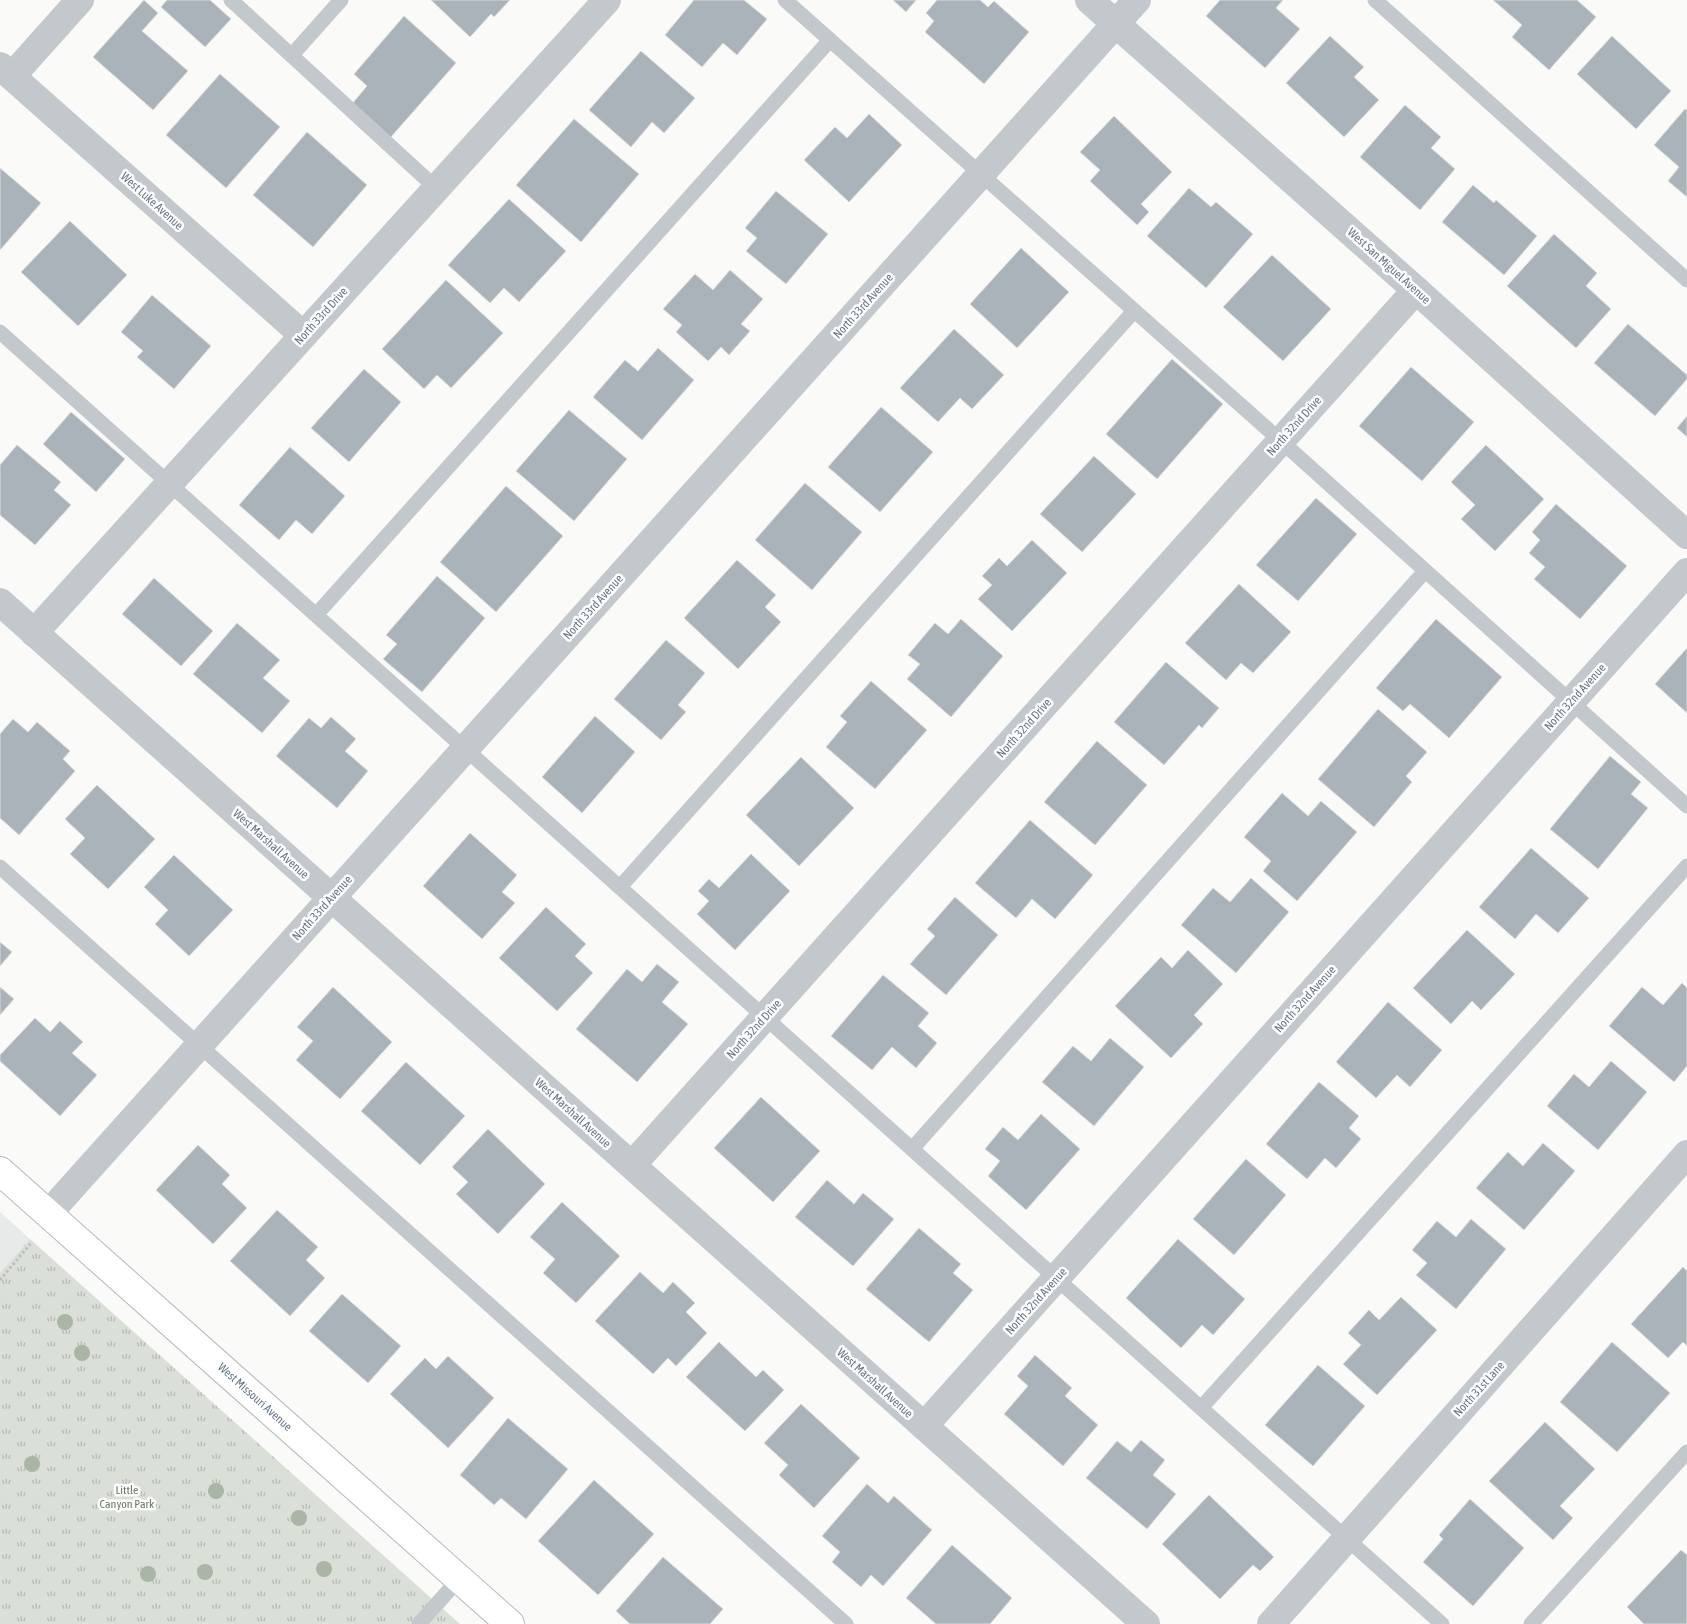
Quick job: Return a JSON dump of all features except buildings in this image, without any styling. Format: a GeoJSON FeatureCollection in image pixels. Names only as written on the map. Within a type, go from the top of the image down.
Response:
{"type":"FeatureCollection","features":[{"type":"Feature","properties":{"kind":"street"},"geometry":{"type":"LineString","coordinates":[[6,71],[80,0]]}},
{"type":"Feature","properties":{"kind":"street","name":"North 33rd Drive"},"geometry":{"type":"LineString","coordinates":[[34,633],[607,0]]}},
{"type":"Feature","properties":{"kind":"street","name":"West San Miguel Avenue"},"geometry":{"type":"LineString","coordinates":[[1089,0],[1416,290],[1687,535]]}},
{"type":"Feature","properties":{"kind":"street","name":"North 33rd Avenue"},"geometry":{"type":"LineString","coordinates":[[48,1214],[1137,0]]}},
{"type":"Feature","properties":{"kind":"street","name":"West Luke Avenue"},"geometry":{"type":"LineString","coordinates":[[6,71],[304,335]]}},
{"type":"Feature","properties":{"kind":"street","name":"North 32nd Drive"},"geometry":{"type":"LineString","coordinates":[[632,1166],[1416,290]]}},
{"type":"Feature","properties":{"kind":"street","name":"North 32nd Avenue"},"geometry":{"type":"LineString","coordinates":[[924,1426],[1687,572]]}},
{"type":"Feature","properties":{"kind":"street","name":"West Marshall Avenue"},"geometry":{"type":"LineString","coordinates":[[0,602],[1146,1624]]}},
{"type":"Feature","properties":{"kind":"street","name":"North 31st Lane"},"geometry":{"type":"LineString","coordinates":[[1271,1624],[1687,1154]]}},
{"type":"Feature","properties":{"kind":"street","name":"West Missouri Avenue"},"geometry":{"type":"LineString","coordinates":[[0,1171],[510,1624]]}},
{"type":"Feature","properties":{"kind":"lane"},"geometry":{"type":"LineString","coordinates":[[231,0],[436,188]]}},
{"type":"Feature","properties":{"kind":"lane"},"geometry":{"type":"LineString","coordinates":[[292,55],[341,0]]}},
{"type":"Feature","properties":{"kind":"lane"},"geometry":{"type":"LineString","coordinates":[[785,0],[1281,441],[1687,806]]}},
{"type":"Feature","properties":{"kind":"lane"},"geometry":{"type":"LineString","coordinates":[[1374,0],[1687,280]]}},
{"type":"Feature","properties":{"kind":"lane"},"geometry":{"type":"LineString","coordinates":[[316,615],[830,40]]}},
{"type":"Feature","properties":{"kind":"lane"},"geometry":{"type":"LineString","coordinates":[[620,887],[1134,311]]}},
{"type":"Feature","properties":{"kind":"lane"},"geometry":{"type":"LineString","coordinates":[[0,332],[1442,1624]]}},
{"type":"Feature","properties":{"kind":"lane"},"geometry":{"type":"LineString","coordinates":[[912,1149],[1425,571]]}},
{"type":"Feature","properties":{"kind":"lane"},"geometry":{"type":"LineString","coordinates":[[1200,1408],[1687,866]]}},
{"type":"Feature","properties":{"kind":"lane"},"geometry":{"type":"LineString","coordinates":[[0,867],[846,1624]]}},
{"type":"Feature","properties":{"kind":"lane"},"geometry":{"type":"LineString","coordinates":[[1531,1624],[1687,1452]]}},
{"type":"Feature","properties":{"kind":"lane"},"geometry":{"type":"LineString","coordinates":[[419,1624],[459,1579]]}},
{"type":"Feature","properties":{"kind":"path"},"geometry":{"type":"LineString","coordinates":[[0,1280],[31,1243]]}},
{"type":"Feature","properties":{"kind":"shaded area"},"geometry":{"type":"Polygon","coordinates":[[[0,1212],[30,1239],[0,1273],[0,1212]]]}},
{"type":"Feature","properties":{"kind":"green space","name":"Little Canyon Park"},"geometry":{"type":"Polygon","coordinates":[[[30,1239],[460,1624],[0,1624],[0,1273],[30,1239]]]}}]}
